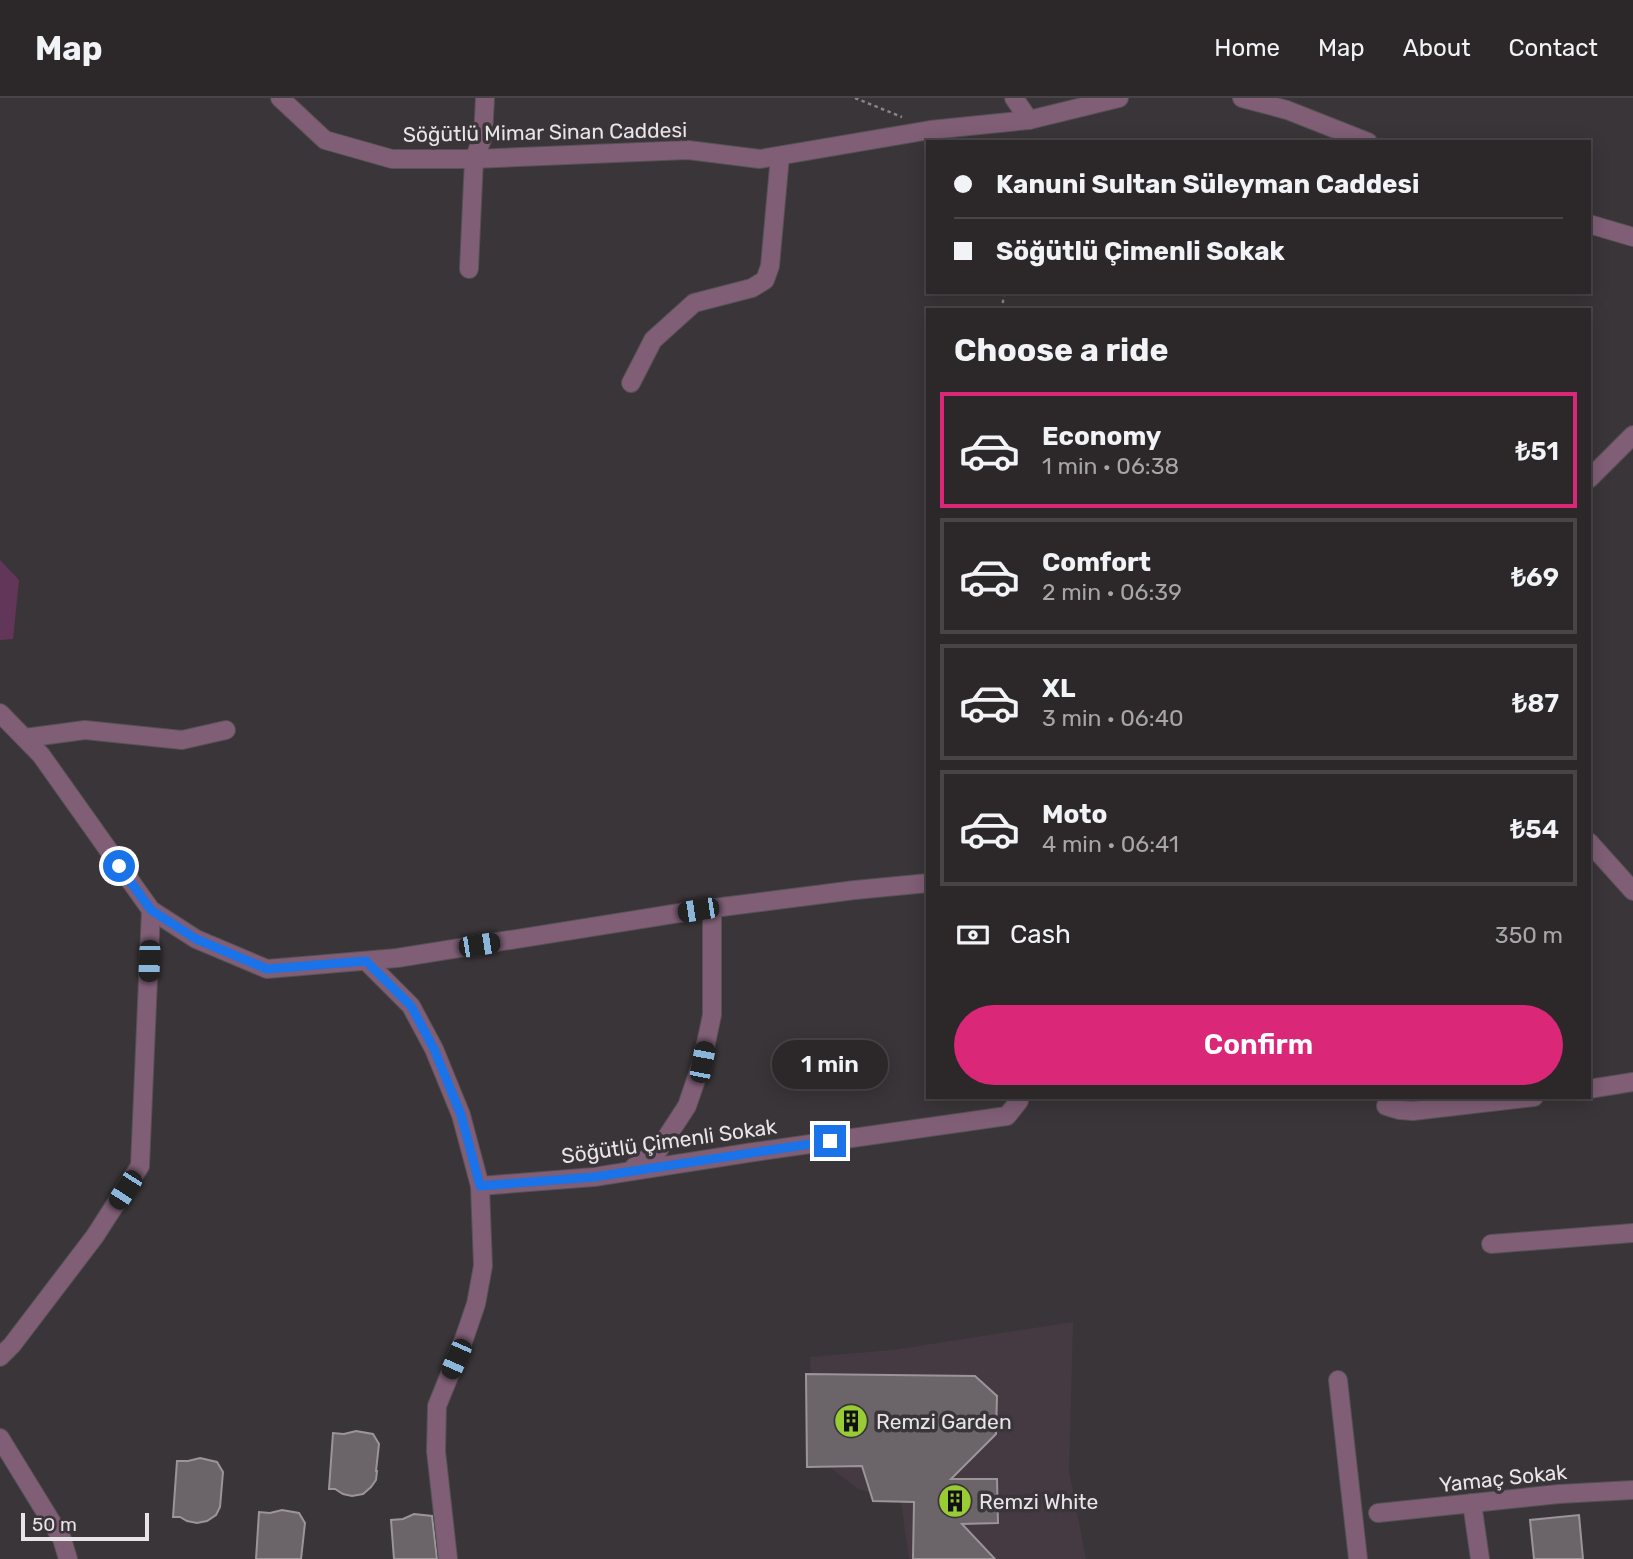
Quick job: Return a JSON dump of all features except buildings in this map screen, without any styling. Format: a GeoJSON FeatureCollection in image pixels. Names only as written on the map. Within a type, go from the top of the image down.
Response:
{"type":"FeatureCollection","features":[{"type":"Feature","properties":{"kind":"street","name":"Söğütlü Mimar Sinan Caddesi"},"geometry":{"type":"LineString","coordinates":[[280,98],[325,140],[392,159],[474,159],[688,149],[760,159],[930,130],[1029,120],[1119,98]]}},
{"type":"Feature","properties":{"kind":"street"},"geometry":{"type":"LineString","coordinates":[[469,269],[474,159],[483,137],[485,98]]}},
{"type":"Feature","properties":{"kind":"street"},"geometry":{"type":"LineString","coordinates":[[1014,98],[1029,120]]}},
{"type":"Feature","properties":{"kind":"street"},"geometry":{"type":"LineString","coordinates":[[1242,98],[1287,110],[1363,140]]}},
{"type":"Feature","properties":{"kind":"street"},"geometry":{"type":"LineString","coordinates":[[631,383],[653,340],[694,303],[752,288],[765,280],[770,266],[780,156]]}},
{"type":"Feature","properties":{"kind":"street"},"geometry":{"type":"LineString","coordinates":[[1591,225],[1633,237]]}},
{"type":"Feature","properties":{"kind":"street"},"geometry":{"type":"LineString","coordinates":[[1591,477],[1633,435]]}},
{"type":"Feature","properties":{"kind":"street"},"geometry":{"type":"LineString","coordinates":[[0,713],[41,755],[151,910],[196,939],[267,969],[397,958],[712,909],[926,883]]}},
{"type":"Feature","properties":{"kind":"street"},"geometry":{"type":"LineString","coordinates":[[25,738],[85,730],[181,740],[226,730]]}},
{"type":"Feature","properties":{"kind":"street"},"geometry":{"type":"LineString","coordinates":[[1591,844],[1633,891]]}},
{"type":"Feature","properties":{"kind":"street"},"geometry":{"type":"LineString","coordinates":[[625,1172],[657,1152],[687,1106],[702,1062],[712,1016],[712,909]]}},
{"type":"Feature","properties":{"kind":"street"},"geometry":{"type":"LineString","coordinates":[[0,1357],[95,1236],[140,1166],[151,910]]}},
{"type":"Feature","properties":{"kind":"street"},"geometry":{"type":"LineString","coordinates":[[366,961],[411,1006],[434,1049],[461,1115],[480,1186],[483,1266],[476,1304],[437,1406],[436,1451],[448,1559]]}},
{"type":"Feature","properties":{"kind":"street"},"geometry":{"type":"LineString","coordinates":[[1591,1089],[1633,1082]]}},
{"type":"Feature","properties":{"kind":"street","name":"Söğütlü Çimenli Sokak"},"geometry":{"type":"LineString","coordinates":[[480,1186],[594,1177],[1007,1116],[1019,1099]]}},
{"type":"Feature","properties":{"kind":"street"},"geometry":{"type":"LineString","coordinates":[[1386,1106],[1413,1111],[1517,1099]]}},
{"type":"Feature","properties":{"kind":"street"},"geometry":{"type":"LineString","coordinates":[[1490,1244],[1633,1233]]}},
{"type":"Feature","properties":{"kind":"street"},"geometry":{"type":"LineString","coordinates":[[1338,1380],[1359,1559]]}},
{"type":"Feature","properties":{"kind":"street"},"geometry":{"type":"LineString","coordinates":[[0,1438],[62,1539],[68,1559]]}},
{"type":"Feature","properties":{"kind":"street","name":"Yamaç Sokak"},"geometry":{"type":"LineString","coordinates":[[1378,1513],[1559,1494],[1633,1490]]}},
{"type":"Feature","properties":{"kind":"street"},"geometry":{"type":"LineString","coordinates":[[1472,1503],[1480,1559]]}},
{"type":"Feature","properties":{"kind":"path"},"geometry":{"type":"LineString","coordinates":[[855,98],[930,130]]}},
{"type":"Feature","properties":{"kind":"shaded area"},"geometry":{"type":"Polygon","coordinates":[[[0,560],[19,580],[13,639],[0,640],[0,560]]]}},
{"type":"Feature","properties":{"kind":"shaded area"},"geometry":{"type":"Polygon","coordinates":[[[1073,1322],[1069,1471],[1086,1559],[909,1559],[901,1501],[858,1489],[814,1455],[810,1357],[893,1350],[1073,1322]]]}},
{"type":"Feature","properties":{"kind":"place","name":"Remzi Garden"},"geometry":{"type":"Point","coordinates":[851,1421]}},
{"type":"Feature","properties":{"kind":"place","name":"Remzi White"},"geometry":{"type":"Point","coordinates":[955,1501]}},
{"type":"Feature","properties":{"kind":"route"},"geometry":{"type":"LineString","coordinates":[[119,866],[151,910],[196,939],[267,969],[366,961],[411,1006],[434,1049],[461,1115],[480,1186],[594,1177],[830,1141]]}}]}
